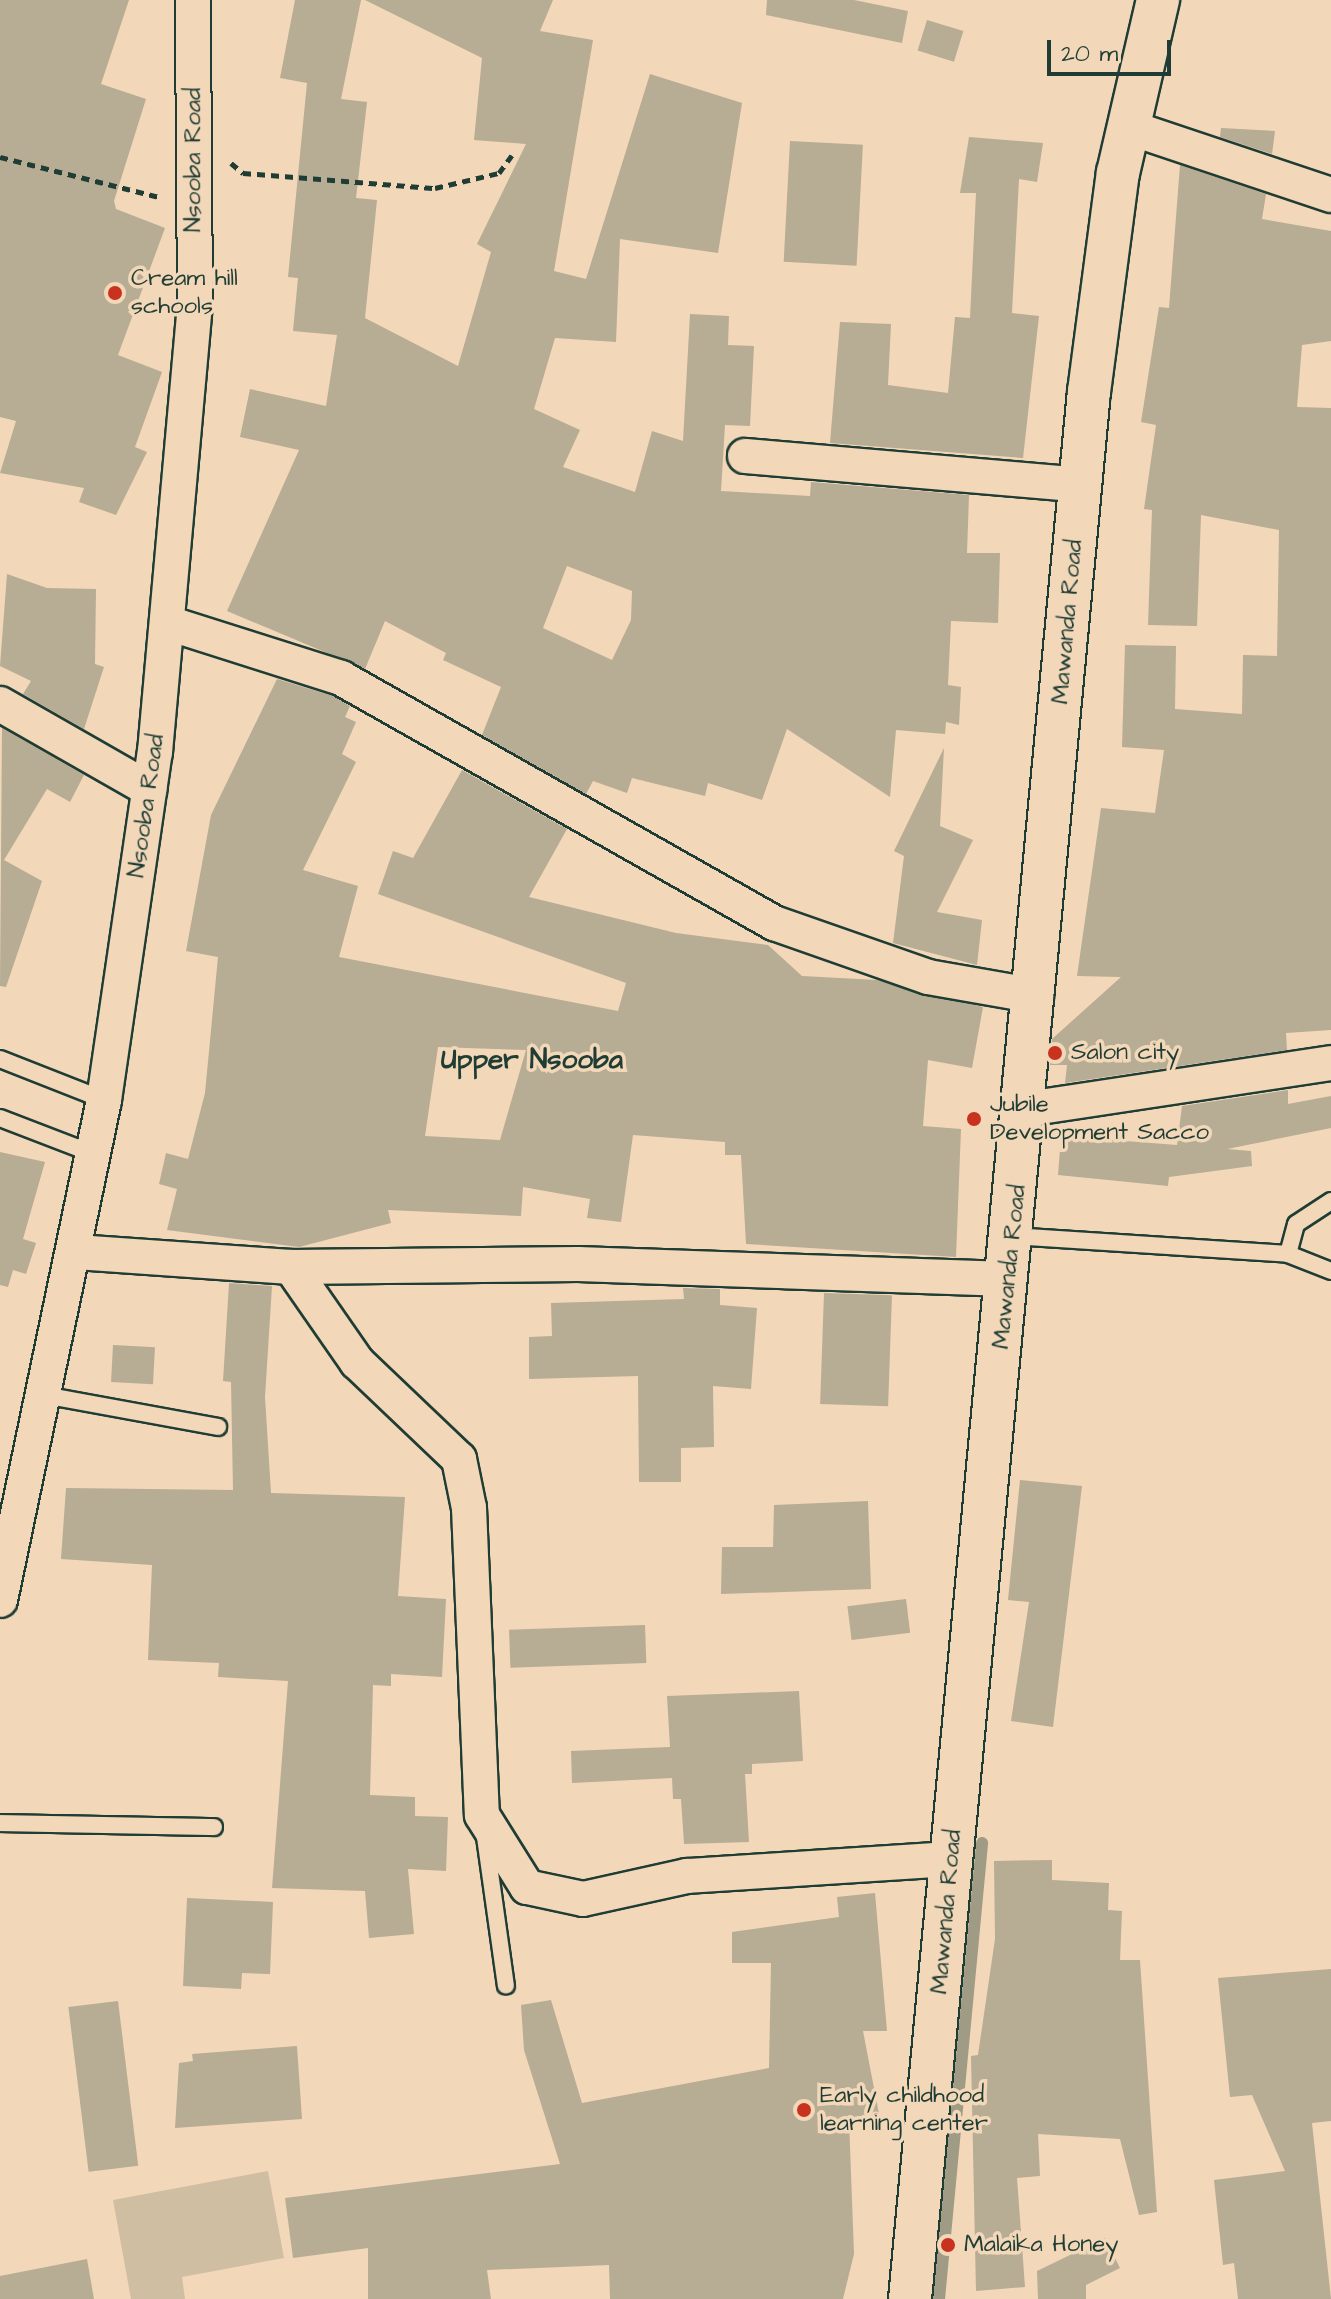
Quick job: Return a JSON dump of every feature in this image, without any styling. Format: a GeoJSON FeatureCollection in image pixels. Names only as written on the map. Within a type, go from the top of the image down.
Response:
{"type":"FeatureCollection","features":[{"type":"Feature","properties":{"kind":"street","name":"Nsooba Road"},"geometry":{"type":"LineString","coordinates":[[0,1600],[9,1511],[44,1395],[104,1100],[149,789],[190,398],[194,206],[193,0]]}},
{"type":"Feature","properties":{"kind":"street","name":"Mawanda Road"},"geometry":{"type":"LineString","coordinates":[[910,2299],[1012,1236],[1027,1109],[1100,284],[1128,127],[1158,0]]}},
{"type":"Feature","properties":{"kind":"street"},"geometry":{"type":"LineString","coordinates":[[1128,127],[1331,195]]}},
{"type":"Feature","properties":{"kind":"street"},"geometry":{"type":"LineString","coordinates":[[745,456],[1080,485]]}},
{"type":"Feature","properties":{"kind":"street"},"geometry":{"type":"LineString","coordinates":[[168,623],[341,678],[774,923],[928,977],[1036,996]]}},
{"type":"Feature","properties":{"kind":"street"},"geometry":{"type":"LineString","coordinates":[[0,704],[149,789]]}},
{"type":"Feature","properties":{"kind":"street"},"geometry":{"type":"LineString","coordinates":[[1027,1109],[1331,1063]]}},
{"type":"Feature","properties":{"kind":"street"},"geometry":{"type":"LineString","coordinates":[[75,1252],[291,1267],[578,1264],[1008,1279]]}},
{"type":"Feature","properties":{"kind":"street"},"geometry":{"type":"LineString","coordinates":[[291,1267],[357,1362],[459,1459],[469,1508],[482,1815],[527,1887],[583,1899],[687,1876],[952,1859]]}},
{"type":"Feature","properties":{"kind":"lane"},"geometry":{"type":"LineString","coordinates":[[0,1059],[104,1100]]}},
{"type":"Feature","properties":{"kind":"lane"},"geometry":{"type":"LineString","coordinates":[[0,1118],[94,1154]]}},
{"type":"Feature","properties":{"kind":"lane"},"geometry":{"type":"LineString","coordinates":[[1288,1254],[1296,1224],[1331,1201]]}},
{"type":"Feature","properties":{"kind":"lane"},"geometry":{"type":"LineString","coordinates":[[1012,1236],[1288,1254],[1331,1271]]}},
{"type":"Feature","properties":{"kind":"lane"},"geometry":{"type":"LineString","coordinates":[[44,1395],[218,1427]]}},
{"type":"Feature","properties":{"kind":"lane"},"geometry":{"type":"LineString","coordinates":[[482,1815],[506,1986]]}},
{"type":"Feature","properties":{"kind":"lane"},"geometry":{"type":"LineString","coordinates":[[0,1823],[214,1827]]}},
{"type":"Feature","properties":{"kind":"path"},"geometry":{"type":"LineString","coordinates":[[194,131],[243,173],[372,186],[435,188],[499,173],[512,155]]}},
{"type":"Feature","properties":{"kind":"path"},"geometry":{"type":"LineString","coordinates":[[0,157],[194,206]]}},
{"type":"Feature","properties":{"kind":"shaded area"},"geometry":{"type":"Polygon","coordinates":[[[268,2171],[284,2258],[182,2277],[185,2299],[131,2299],[113,2200],[268,2171]]]}},
{"type":"Feature","properties":{"kind":"building"},"geometry":{"type":"Polygon","coordinates":[[[0,0],[129,0],[101,84],[146,99],[114,201],[116,209],[165,228],[118,355],[162,372],[135,447],[147,452],[116,515],[79,502],[84,488],[0,473],[16,421],[0,417],[0,0]]]}},
{"type":"Feature","properties":{"kind":"building"},"geometry":{"type":"Polygon","coordinates":[[[295,0],[361,0],[341,99],[367,102],[356,198],[377,200],[365,318],[458,366],[491,252],[477,244],[526,144],[474,140],[482,58],[365,0],[553,0],[540,31],[593,40],[554,271],[586,279],[650,74],[742,103],[718,253],[620,239],[616,342],[555,338],[534,409],[580,430],[563,467],[635,492],[652,431],[683,441],[690,314],[729,316],[728,345],[754,346],[750,426],[725,425],[721,491],[810,496],[811,482],[969,495],[967,553],[1000,553],[998,623],[951,621],[948,685],[961,687],[959,725],[946,722],[945,734],[896,730],[890,797],[787,729],[762,800],[708,783],[705,796],[632,778],[627,793],[593,781],[586,794],[482,735],[501,687],[443,660],[446,653],[385,621],[365,669],[227,611],[299,450],[240,437],[250,389],[326,406],[337,335],[293,331],[298,278],[288,277],[307,83],[280,78],[295,0]],[[567,566],[543,628],[612,660],[631,620],[632,591],[567,566]]]}},
{"type":"Feature","properties":{"kind":"building"},"geometry":{"type":"Polygon","coordinates":[[[767,0],[854,0],[908,11],[902,43],[766,15],[767,0]]]}},
{"type":"Feature","properties":{"kind":"building"},"geometry":{"type":"Polygon","coordinates":[[[927,20],[963,31],[954,62],[918,51],[927,20]]]}},
{"type":"Feature","properties":{"kind":"building"},"geometry":{"type":"Polygon","coordinates":[[[1221,128],[1275,131],[1272,154],[1220,137],[1221,128]]]}},
{"type":"Feature","properties":{"kind":"building"},"geometry":{"type":"Polygon","coordinates":[[[969,137],[1043,143],[1037,182],[1019,179],[1012,313],[1039,316],[1023,458],[830,443],[840,322],[891,324],[888,385],[948,393],[955,317],[970,318],[976,193],[960,193],[969,137]]]}},
{"type":"Feature","properties":{"kind":"building"},"geometry":{"type":"Polygon","coordinates":[[[790,141],[863,145],[857,266],[784,262],[790,141]]]}},
{"type":"Feature","properties":{"kind":"building"},"geometry":{"type":"Polygon","coordinates":[[[1180,165],[1266,194],[1262,219],[1331,231],[1331,341],[1302,345],[1297,407],[1331,408],[1331,1030],[1286,1033],[1287,1050],[1065,1083],[1067,1065],[1050,1065],[1052,1039],[1121,977],[1077,976],[1101,808],[1155,813],[1164,750],[1122,747],[1125,645],[1176,646],[1175,709],[1242,714],[1243,655],[1277,656],[1279,530],[1201,515],[1197,626],[1148,625],[1152,510],[1144,509],[1156,425],[1141,422],[1159,307],[1169,308],[1180,165]]]}},
{"type":"Feature","properties":{"kind":"building"},"geometry":{"type":"Polygon","coordinates":[[[7,574],[47,588],[96,589],[95,664],[104,667],[84,729],[23,694],[31,681],[0,666],[7,574]]]}},
{"type":"Feature","properties":{"kind":"building"},"geometry":{"type":"Polygon","coordinates":[[[277,679],[333,696],[350,706],[345,717],[356,722],[342,754],[356,762],[303,870],[358,886],[339,957],[618,1011],[626,983],[378,894],[393,851],[413,858],[462,770],[567,829],[529,897],[676,933],[768,945],[802,976],[877,980],[983,1007],[972,1068],[928,1060],[923,1126],[961,1129],[956,1257],[746,1244],[741,1155],[725,1155],[725,1142],[633,1135],[621,1222],[587,1218],[590,1199],[523,1187],[521,1216],[388,1210],[391,1223],[299,1247],[167,1230],[177,1189],[159,1184],[166,1153],[188,1159],[205,1093],[218,957],[186,951],[211,815],[277,679]],[[438,1047],[425,1136],[500,1140],[526,1050],[438,1047]]]}},
{"type":"Feature","properties":{"kind":"building"},"geometry":{"type":"Polygon","coordinates":[[[2,728],[84,775],[70,802],[47,789],[4,860],[42,881],[6,987],[0,986],[2,728]]]}},
{"type":"Feature","properties":{"kind":"building"},"geometry":{"type":"Polygon","coordinates":[[[944,748],[940,826],[973,840],[937,912],[982,920],[977,965],[893,943],[904,856],[894,851],[944,748]]]}},
{"type":"Feature","properties":{"kind":"building"},"geometry":{"type":"Polygon","coordinates":[[[1288,1090],[1288,1104],[1331,1096],[1331,1128],[1227,1149],[1251,1151],[1252,1166],[1169,1177],[1168,1186],[1058,1175],[1061,1136],[1177,1145],[1182,1106],[1288,1090]]]}},
{"type":"Feature","properties":{"kind":"building"},"geometry":{"type":"Polygon","coordinates":[[[0,1152],[45,1162],[23,1239],[36,1243],[26,1274],[13,1270],[8,1287],[0,1285],[0,1152]]]}},
{"type":"Feature","properties":{"kind":"building"},"geometry":{"type":"Polygon","coordinates":[[[229,1283],[272,1286],[265,1397],[271,1493],[405,1497],[398,1596],[446,1599],[442,1677],[391,1674],[391,1686],[373,1685],[370,1795],[415,1797],[415,1816],[448,1817],[446,1871],[408,1869],[414,1934],[369,1938],[365,1891],[272,1888],[288,1681],[218,1677],[219,1663],[148,1660],[152,1565],[61,1559],[66,1488],[233,1490],[231,1382],[223,1381],[229,1283]]]}},
{"type":"Feature","properties":{"kind":"building"},"geometry":{"type":"Polygon","coordinates":[[[683,1288],[720,1289],[720,1305],[757,1308],[751,1389],[713,1386],[714,1447],[681,1448],[681,1482],[639,1482],[638,1376],[529,1379],[529,1337],[552,1336],[551,1303],[684,1299],[683,1288]]]}},
{"type":"Feature","properties":{"kind":"building"},"geometry":{"type":"Polygon","coordinates":[[[824,1293],[892,1295],[888,1406],[820,1404],[824,1293]]]}},
{"type":"Feature","properties":{"kind":"building"},"geometry":{"type":"Polygon","coordinates":[[[113,1345],[155,1347],[153,1384],[111,1382],[113,1345]]]}},
{"type":"Feature","properties":{"kind":"building"},"geometry":{"type":"Polygon","coordinates":[[[1020,1480],[1082,1486],[1053,1727],[1011,1721],[1029,1602],[1008,1600],[1020,1480]]]}},
{"type":"Feature","properties":{"kind":"building"},"geometry":{"type":"Polygon","coordinates":[[[868,1501],[871,1589],[721,1594],[722,1547],[773,1547],[774,1505],[868,1501]]]}},
{"type":"Feature","properties":{"kind":"building"},"geometry":{"type":"Polygon","coordinates":[[[906,1599],[910,1633],[852,1640],[847,1606],[906,1599]]]}},
{"type":"Feature","properties":{"kind":"building"},"geometry":{"type":"Polygon","coordinates":[[[645,1625],[646,1663],[510,1668],[509,1630],[645,1625]]]}},
{"type":"Feature","properties":{"kind":"building"},"geometry":{"type":"Polygon","coordinates":[[[799,1691],[803,1761],[752,1764],[752,1774],[745,1774],[749,1842],[684,1844],[681,1799],[673,1799],[672,1778],[572,1783],[571,1751],[670,1747],[667,1696],[799,1691]]]}},
{"type":"Feature","properties":{"kind":"building"},"geometry":{"type":"Polygon","coordinates":[[[1052,1860],[1052,1880],[1109,1883],[1108,1910],[1122,1911],[1120,1960],[1140,1960],[1157,2212],[1139,2215],[1120,2139],[1038,2134],[1040,2176],[1017,2178],[1025,2287],[976,2291],[971,2056],[978,2055],[995,1939],[994,1861],[1052,1860]]]}},
{"type":"Feature","properties":{"kind":"building"},"geometry":{"type":"Polygon","coordinates":[[[875,1893],[887,2031],[863,2031],[879,2114],[849,2120],[854,2254],[843,2299],[610,2299],[609,2265],[487,2270],[491,2299],[368,2299],[368,2248],[293,2258],[285,2198],[560,2164],[524,2050],[521,2005],[551,2000],[582,2103],[769,2068],[771,1963],[732,1963],[732,1932],[839,1917],[837,1897],[875,1893]]]}},
{"type":"Feature","properties":{"kind":"building"},"geometry":{"type":"Polygon","coordinates":[[[187,1898],[273,1902],[270,1974],[242,1973],[241,1989],[183,1986],[187,1898]]]}},
{"type":"Feature","properties":{"kind":"building"},"geometry":{"type":"Polygon","coordinates":[[[1331,1969],[1331,2121],[1312,2123],[1331,2299],[1238,2299],[1234,2263],[1223,2265],[1214,2180],[1285,2171],[1252,2095],[1230,2097],[1218,1978],[1331,1969]]]}},
{"type":"Feature","properties":{"kind":"building"},"geometry":{"type":"Polygon","coordinates":[[[118,2001],[138,2166],[89,2172],[68,2007],[118,2001]]]}},
{"type":"Feature","properties":{"kind":"building"},"geometry":{"type":"Polygon","coordinates":[[[297,2046],[302,2119],[175,2128],[179,2063],[193,2061],[192,2054],[297,2046]]]}},
{"type":"Feature","properties":{"kind":"building"},"geometry":{"type":"Polygon","coordinates":[[[1105,2238],[1120,2268],[1086,2285],[1086,2299],[1038,2299],[1037,2271],[1105,2238]]]}},
{"type":"Feature","properties":{"kind":"building"},"geometry":{"type":"Polygon","coordinates":[[[87,2259],[94,2299],[0,2299],[0,2276],[87,2259]]]}},
{"type":"Feature","properties":{"kind":"waterway"},"geometry":{"type":"LineString","coordinates":[[939,2299],[982,1843]]}},
{"type":"Feature","properties":{"kind":"place","name":"Cream hill schools"},"geometry":{"type":"Point","coordinates":[115,293]}},
{"type":"Feature","properties":{"kind":"place","name":"Salon city"},"geometry":{"type":"Point","coordinates":[1055,1053]}},
{"type":"Feature","properties":{"kind":"place","name":"Jubile Development Sacco"},"geometry":{"type":"Point","coordinates":[974,1119]}},
{"type":"Feature","properties":{"kind":"place","name":"Early childhood learning center"},"geometry":{"type":"Point","coordinates":[804,2110]}},
{"type":"Feature","properties":{"kind":"place","name":"Malaika Honey"},"geometry":{"type":"Point","coordinates":[948,2245]}},
{"type":"Feature","properties":{"kind":"district","name":"Upper Nsooba"},"geometry":{"type":"Point","coordinates":[532,1060]}}]}
